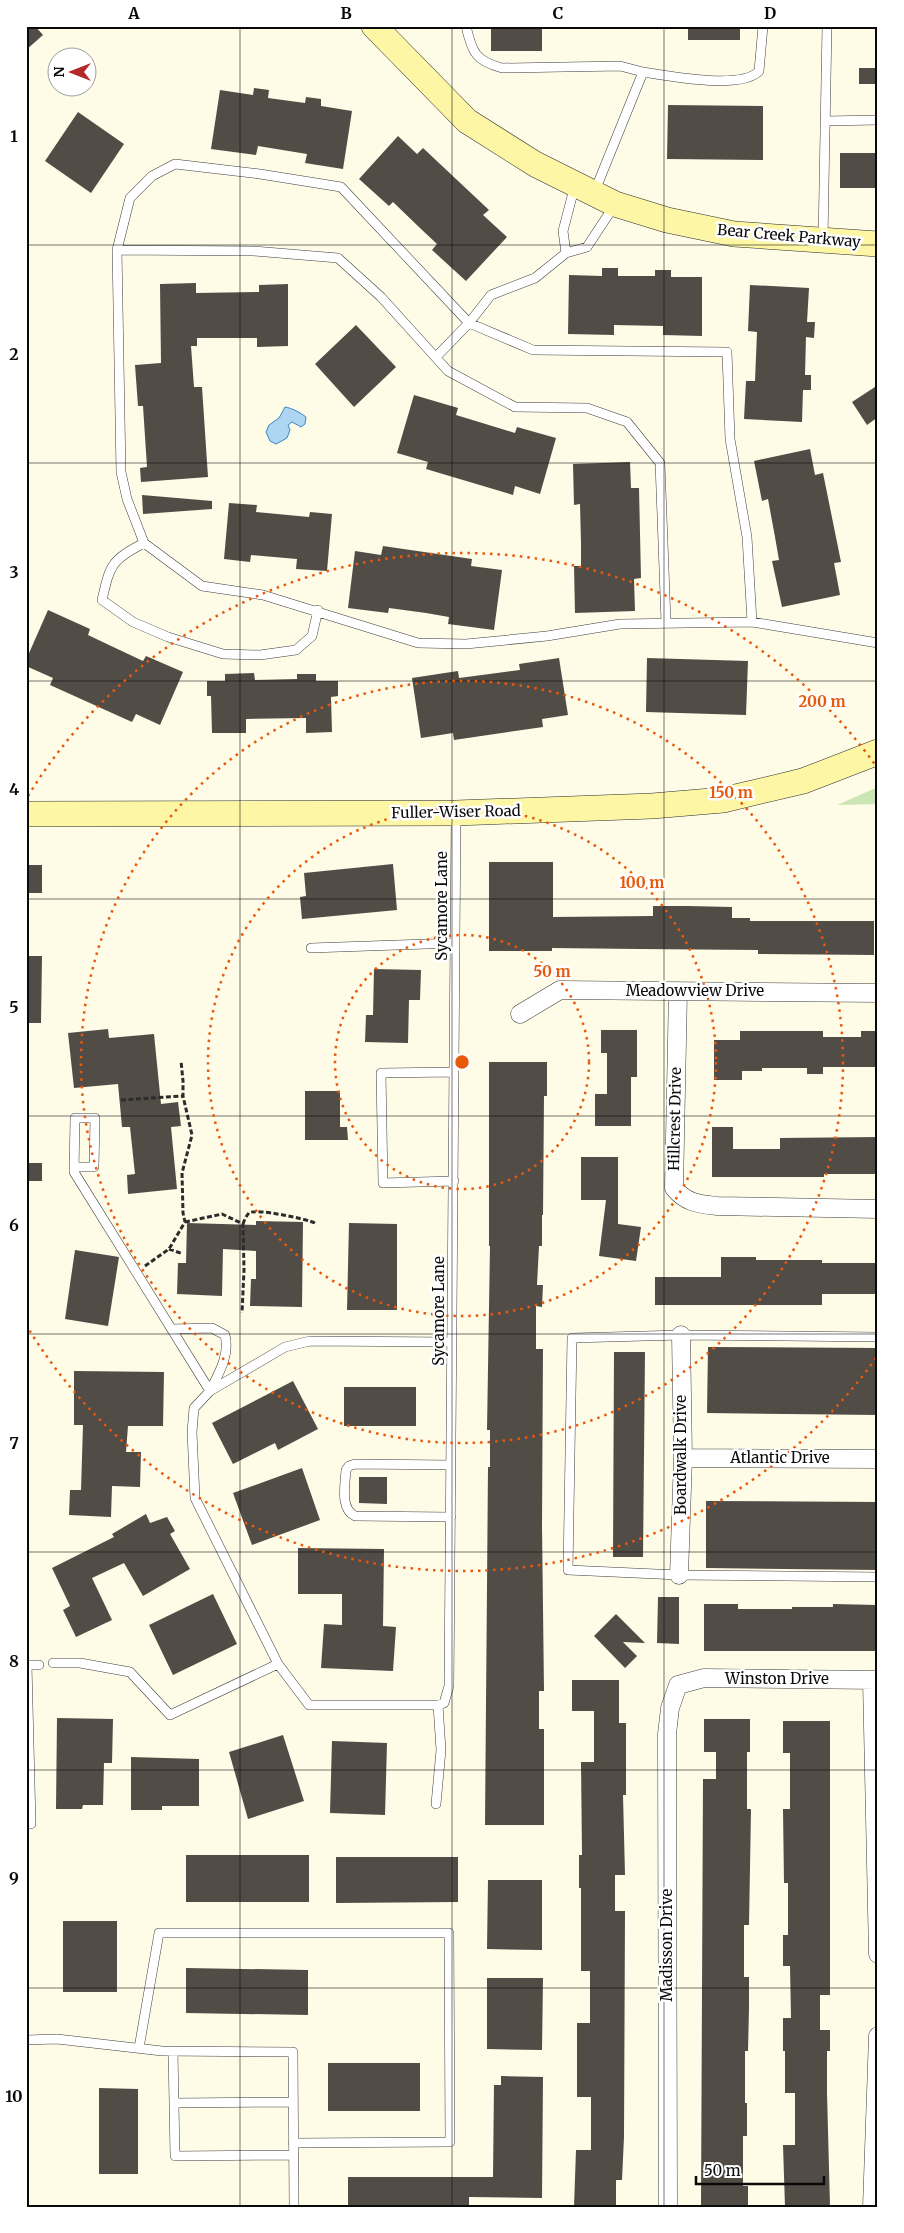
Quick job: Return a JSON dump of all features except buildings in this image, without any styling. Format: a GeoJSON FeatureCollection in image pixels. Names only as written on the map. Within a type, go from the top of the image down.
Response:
{"type":"FeatureCollection","features":[{"type":"Feature","properties":{"kind":"street","name":"Bear Creek Parkway"},"geometry":{"type":"LineString","coordinates":[[374,26],[467,121],[534,164],[595,194],[667,220],[734,234],[878,244]]}},
{"type":"Feature","properties":{"kind":"street","name":"Fuller-Wiser Road"},"geometry":{"type":"LineString","coordinates":[[26,814],[456,814],[652,806],[723,800],[803,781],[878,752]]}},
{"type":"Feature","properties":{"kind":"street","name":"Meadowview Drive"},"geometry":{"type":"LineString","coordinates":[[520,1014],[560,990],[878,993]]}},
{"type":"Feature","properties":{"kind":"street","name":"Hillcrest Drive"},"geometry":{"type":"LineString","coordinates":[[678,991],[674,1188],[682,1197],[695,1204],[717,1206],[878,1208]]}},
{"type":"Feature","properties":{"kind":"street","name":"Boardwalk Drive"},"geometry":{"type":"LineString","coordinates":[[679,1575],[682,1458],[681,1335]]}},
{"type":"Feature","properties":{"kind":"street","name":"Atlantic Drive"},"geometry":{"type":"LineString","coordinates":[[682,1458],[878,1459]]}},
{"type":"Feature","properties":{"kind":"street","name":"Winston Drive"},"geometry":{"type":"LineString","coordinates":[[678,1685],[704,1678],[875,1680]]}},
{"type":"Feature","properties":{"kind":"street"},"geometry":{"type":"LineString","coordinates":[[875,1680],[878,1954]]}},
{"type":"Feature","properties":{"kind":"street","name":"Madisson Drive"},"geometry":{"type":"LineString","coordinates":[[668,2207],[667,1734],[670,1708],[678,1685]]}},
{"type":"Feature","properties":{"kind":"street"},"geometry":{"type":"LineString","coordinates":[[872,2207],[878,2036]]}},
{"type":"Feature","properties":{"kind":"lane"},"geometry":{"type":"LineString","coordinates":[[466,26],[476,56],[484,63],[502,68],[620,66],[643,72],[690,79],[738,80],[754,76],[759,71],[763,26]]}},
{"type":"Feature","properties":{"kind":"lane"},"geometry":{"type":"LineString","coordinates":[[823,241],[827,26]]}},
{"type":"Feature","properties":{"kind":"lane"},"geometry":{"type":"LineString","coordinates":[[436,357],[469,324],[491,295],[534,278],[566,253],[587,247],[595,194],[643,72]]}},
{"type":"Feature","properties":{"kind":"lane"},"geometry":{"type":"LineString","coordinates":[[825,121],[878,120]]}},
{"type":"Feature","properties":{"kind":"lane"},"geometry":{"type":"LineString","coordinates":[[752,622],[747,537],[730,439],[727,352],[533,350],[469,324],[341,187],[260,174],[175,164],[152,176],[130,198],[117,250],[121,472],[127,499],[144,543],[202,586],[263,595],[318,610],[418,643],[466,644],[547,636],[620,624],[666,622],[752,622],[878,643]]}},
{"type":"Feature","properties":{"kind":"lane"},"geometry":{"type":"LineString","coordinates":[[566,253],[563,231],[595,194]]}},
{"type":"Feature","properties":{"kind":"lane"},"geometry":{"type":"LineString","coordinates":[[117,250],[253,251],[338,258],[381,297],[448,371],[515,407],[587,408],[627,422],[660,463],[666,622]]}},
{"type":"Feature","properties":{"kind":"lane"},"geometry":{"type":"LineString","coordinates":[[144,543],[125,553],[109,569],[102,600],[133,622],[168,637],[223,654],[260,654],[296,650],[312,636],[318,610]]}},
{"type":"Feature","properties":{"kind":"lane","name":"Sycamore Lane"},"geometry":{"type":"LineString","coordinates":[[438,1706],[444,1703],[449,1686],[456,814]]}},
{"type":"Feature","properties":{"kind":"lane"},"geometry":{"type":"LineString","coordinates":[[312,948],[455,943]]}},
{"type":"Feature","properties":{"kind":"lane"},"geometry":{"type":"LineString","coordinates":[[454,1072],[381,1073],[383,1183],[454,1181]]}},
{"type":"Feature","properties":{"kind":"lane"},"geometry":{"type":"LineString","coordinates":[[75,1167],[94,1167],[95,1118],[75,1118],[74,1172],[210,1391]]}},
{"type":"Feature","properties":{"kind":"lane"},"geometry":{"type":"LineString","coordinates":[[172,1329],[212,1328],[225,1335],[228,1346],[221,1368],[210,1391]]}},
{"type":"Feature","properties":{"kind":"lane"},"geometry":{"type":"LineString","coordinates":[[878,1337],[681,1335],[572,1338],[568,1570],[679,1575],[878,1577]]}},
{"type":"Feature","properties":{"kind":"lane"},"geometry":{"type":"LineString","coordinates":[[436,1804],[441,1750],[438,1706],[309,1706],[278,1664],[195,1498],[192,1432],[194,1408],[210,1391],[285,1347],[310,1341],[452,1342]]}},
{"type":"Feature","properties":{"kind":"lane"},"geometry":{"type":"LineString","coordinates":[[451,1465],[355,1464],[349,1466],[346,1470],[345,1507],[348,1513],[355,1516],[451,1516]]}},
{"type":"Feature","properties":{"kind":"lane"},"geometry":{"type":"LineString","coordinates":[[53,1663],[80,1663],[130,1672],[170,1714],[278,1664]]}},
{"type":"Feature","properties":{"kind":"lane"},"geometry":{"type":"LineString","coordinates":[[26,1824],[31,1824],[27,1665],[39,1665]]}},
{"type":"Feature","properties":{"kind":"lane"},"geometry":{"type":"LineString","coordinates":[[140,2048],[159,1934],[449,1932],[450,2142],[294,2143]]}},
{"type":"Feature","properties":{"kind":"lane"},"geometry":{"type":"LineString","coordinates":[[26,2040],[57,2039],[173,2051],[293,2052],[294,2207]]}},
{"type":"Feature","properties":{"kind":"lane"},"geometry":{"type":"LineString","coordinates":[[173,2051],[175,2156],[294,2155]]}},
{"type":"Feature","properties":{"kind":"lane"},"geometry":{"type":"LineString","coordinates":[[174,2103],[293,2102]]}},
{"type":"Feature","properties":{"kind":"path"},"geometry":{"type":"LineString","coordinates":[[181,1061],[184,1081],[183,1096],[192,1136],[182,1173],[183,1213],[186,1222]]}},
{"type":"Feature","properties":{"kind":"path"},"geometry":{"type":"LineString","coordinates":[[121,1100],[183,1096]]}},
{"type":"Feature","properties":{"kind":"path"},"geometry":{"type":"LineString","coordinates":[[242,1313],[244,1270],[243,1224],[247,1215],[253,1212],[274,1213],[290,1218],[307,1219],[315,1223]]}},
{"type":"Feature","properties":{"kind":"path"},"geometry":{"type":"LineString","coordinates":[[136,1272],[169,1250],[186,1222],[222,1214],[243,1224]]}},
{"type":"Feature","properties":{"kind":"path"},"geometry":{"type":"LineString","coordinates":[[169,1250],[183,1254]]}},
{"type":"Feature","properties":{"kind":"green space"},"geometry":{"type":"Polygon","coordinates":[[[878,787],[878,804],[837,805],[878,787]]]}},
{"type":"Feature","properties":{"kind":"water"},"geometry":{"type":"Polygon","coordinates":[[[285,407],[291,408],[306,417],[305,424],[301,427],[292,422],[288,425],[290,430],[287,438],[276,444],[270,441],[266,432],[269,425],[279,418],[285,407]]]}}]}
